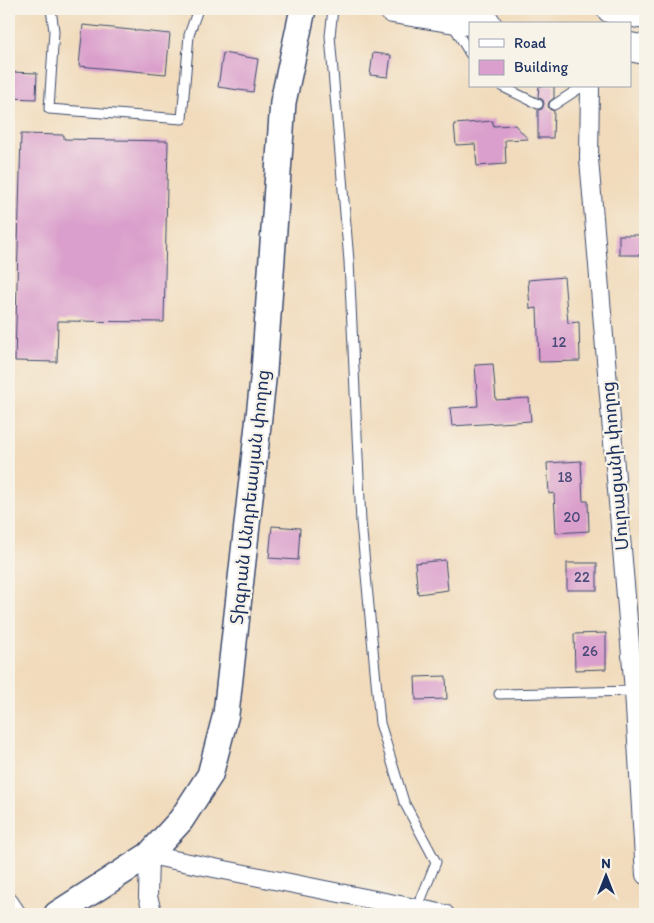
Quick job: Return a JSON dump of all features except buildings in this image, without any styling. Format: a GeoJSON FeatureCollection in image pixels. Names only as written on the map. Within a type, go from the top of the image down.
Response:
{"type":"FeatureCollection","features":[{"type":"Feature","properties":{"kind":"highway"},"geometry":{"type":"LineString","coordinates":[[393,9],[472,22]]}},
{"type":"Feature","properties":{"kind":"highway"},"geometry":{"type":"LineString","coordinates":[[632,47],[645,50]]}},
{"type":"Feature","properties":{"kind":"main road","name":"Տիգրան Անդրեասյան փողոց"},"geometry":{"type":"LineString","coordinates":[[57,914],[149,854],[181,820],[210,775],[226,714],[264,371],[284,102],[303,9]]}},
{"type":"Feature","properties":{"kind":"street","name":"Մուրացանի փողոց"},"geometry":{"type":"LineString","coordinates":[[590,88],[589,159],[634,691],[645,875]]}},
{"type":"Feature","properties":{"kind":"street"},"geometry":{"type":"LineString","coordinates":[[152,914],[148,897],[149,854],[445,914]]}},
{"type":"Feature","properties":{"kind":"street"},"geometry":{"type":"LineString","coordinates":[[9,902],[17,914]]}},
{"type":"Feature","properties":{"kind":"lane"},"geometry":{"type":"LineString","coordinates":[[51,9],[54,31],[49,109],[182,119],[189,35],[198,9]]}},
{"type":"Feature","properties":{"kind":"lane"},"geometry":{"type":"LineString","coordinates":[[333,9],[330,36],[349,261],[361,522],[380,723],[404,802],[436,862],[417,908]]}},
{"type":"Feature","properties":{"kind":"lane"},"geometry":{"type":"LineString","coordinates":[[450,19],[469,52]]}},
{"type":"Feature","properties":{"kind":"lane"},"geometry":{"type":"LineString","coordinates":[[505,88],[538,104]]}},
{"type":"Feature","properties":{"kind":"lane"},"geometry":{"type":"LineString","coordinates":[[554,105],[580,88]]}},
{"type":"Feature","properties":{"kind":"lane"},"geometry":{"type":"LineString","coordinates":[[499,694],[634,691]]}}]}
